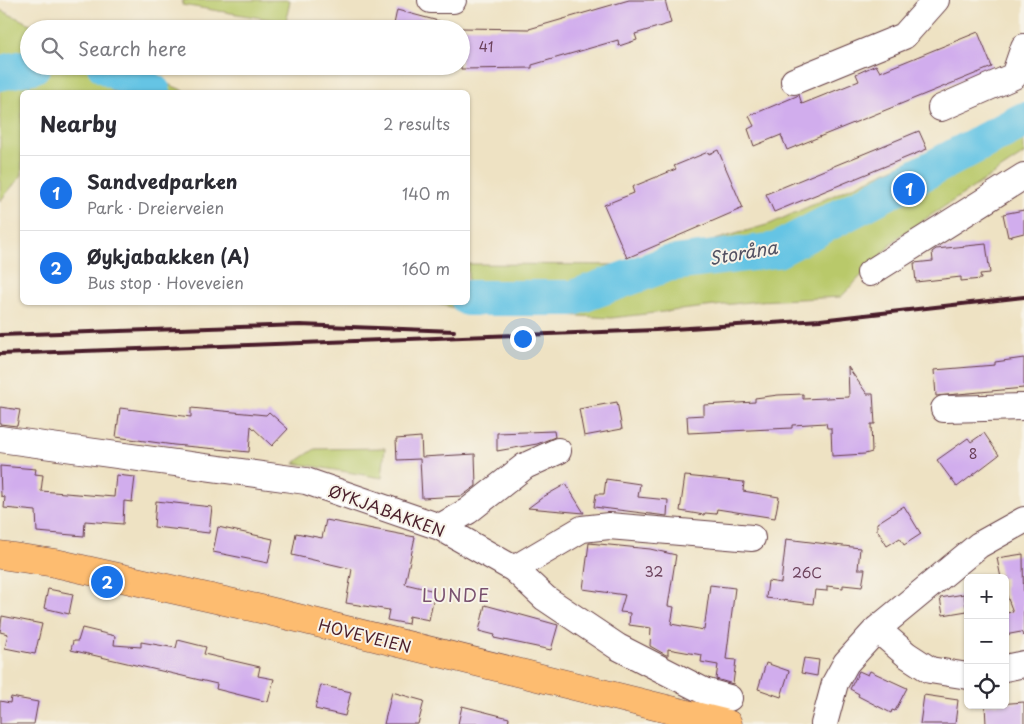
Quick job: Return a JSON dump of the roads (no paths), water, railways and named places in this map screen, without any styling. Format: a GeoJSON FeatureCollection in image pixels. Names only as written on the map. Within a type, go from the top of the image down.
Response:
{"type":"FeatureCollection","features":[{"type":"Feature","properties":{"kind":"main road","name":"HOVEVEIEN"},"geometry":{"type":"LineString","coordinates":[[0,555],[55,563],[729,711]]}},
{"type":"Feature","properties":{"kind":"street"},"geometry":{"type":"LineString","coordinates":[[431,0],[453,0]]}},
{"type":"Feature","properties":{"kind":"street"},"geometry":{"type":"LineString","coordinates":[[794,82],[904,36],[936,0]]}},
{"type":"Feature","properties":{"kind":"street"},"geometry":{"type":"LineString","coordinates":[[941,108],[1019,85],[1024,47]]}},
{"type":"Feature","properties":{"kind":"street"},"geometry":{"type":"LineString","coordinates":[[870,273],[1024,176]]}},
{"type":"Feature","properties":{"kind":"street"},"geometry":{"type":"LineString","coordinates":[[944,409],[1024,407]]}},
{"type":"Feature","properties":{"kind":"street","name":"ØYKJABAKKEN"},"geometry":{"type":"LineString","coordinates":[[0,439],[306,481],[440,527],[514,568],[544,598],[618,647],[704,691],[729,711]]}},
{"type":"Feature","properties":{"kind":"street"},"geometry":{"type":"LineString","coordinates":[[440,527],[468,511],[525,466],[558,451]]}},
{"type":"Feature","properties":{"kind":"street"},"geometry":{"type":"LineString","coordinates":[[824,724],[835,683],[846,663],[877,629],[979,545],[1024,520]]}},
{"type":"Feature","properties":{"kind":"street"},"geometry":{"type":"LineString","coordinates":[[514,568],[582,528],[609,526],[752,538]]}},
{"type":"Feature","properties":{"kind":"street"},"geometry":{"type":"LineString","coordinates":[[877,629],[907,655],[930,670],[964,675]]}},
{"type":"Feature","properties":{"kind":"street"},"geometry":{"type":"LineString","coordinates":[[1009,667],[1024,664]]}},
{"type":"Feature","properties":{"kind":"waterway","name":"Storåna"},"geometry":{"type":"LineString","coordinates":[[0,73],[20,69]]}},
{"type":"Feature","properties":{"kind":"waterway","name":"Storåna"},"geometry":{"type":"LineString","coordinates":[[122,75],[149,90]]}},
{"type":"Feature","properties":{"kind":"waterway","name":"Storåna"},"geometry":{"type":"LineString","coordinates":[[470,298],[573,298],[667,264],[777,250],[1024,120]]}},
{"type":"Feature","properties":{"kind":"railway"},"geometry":{"type":"LineString","coordinates":[[0,354],[656,330],[820,320],[1024,297]]}},
{"type":"Feature","properties":{"kind":"railway"},"geometry":{"type":"LineString","coordinates":[[0,335],[300,325],[454,331]]}},
{"type":"Feature","properties":{"kind":"place","name":"Sandvedparken"},"geometry":{"type":"Point","coordinates":[909,189]}},
{"type":"Feature","properties":{"kind":"place","name":"Øykjabakken (A)"},"geometry":{"type":"Point","coordinates":[107,582]}},
{"type":"Feature","properties":{"kind":"district","name":"LUNDE"},"geometry":{"type":"Point","coordinates":[456,594]}}]}
